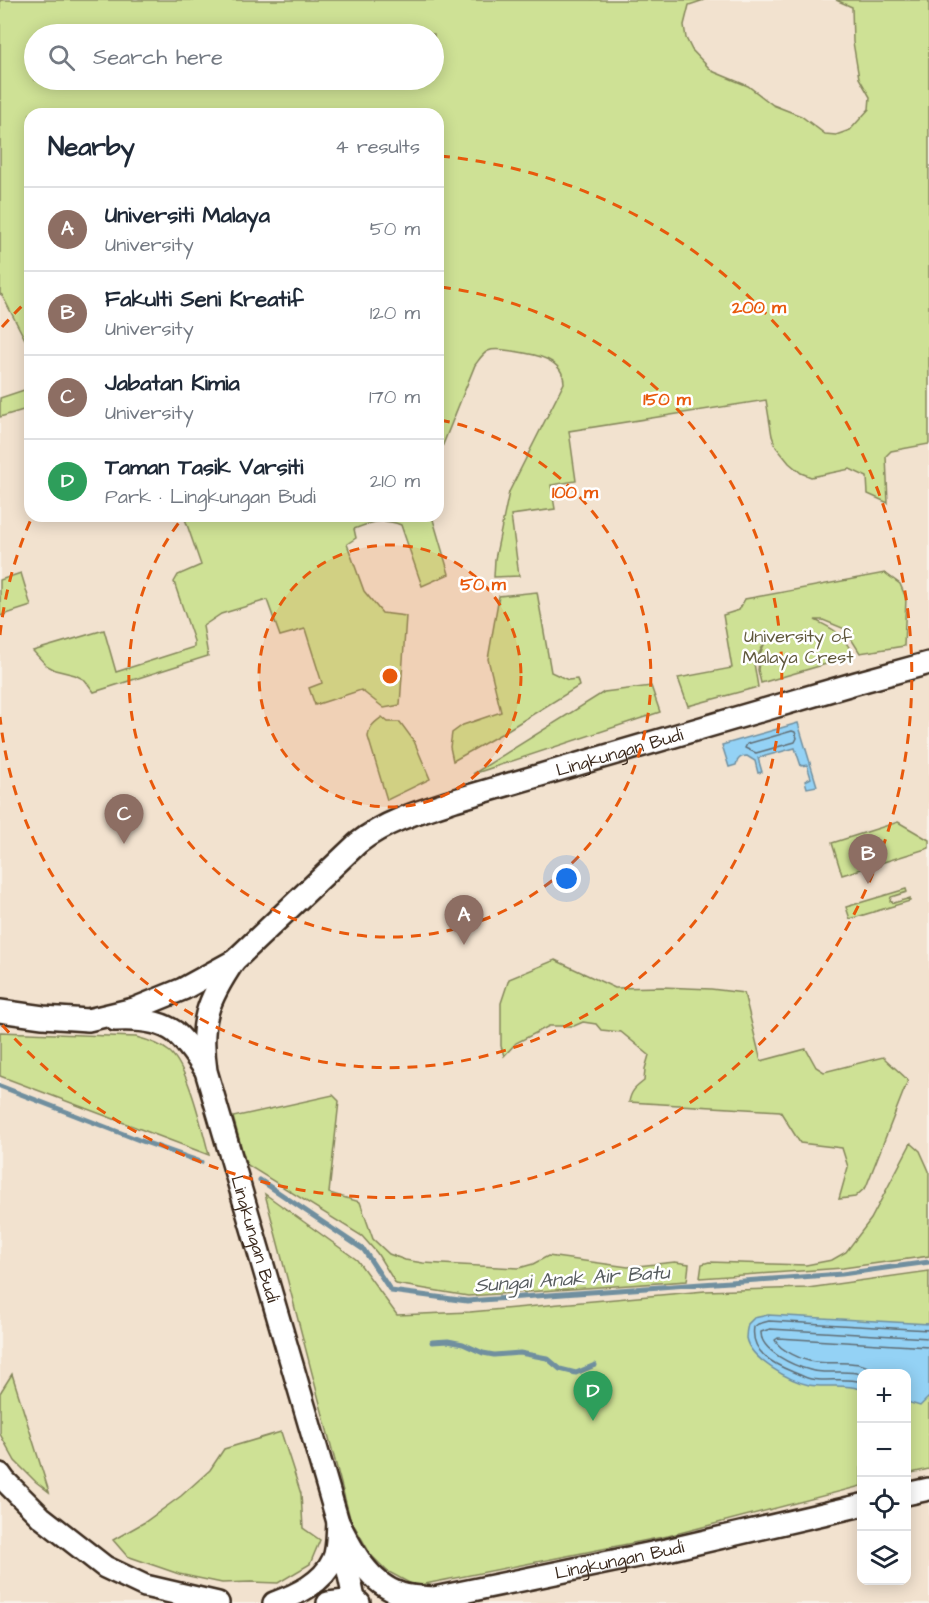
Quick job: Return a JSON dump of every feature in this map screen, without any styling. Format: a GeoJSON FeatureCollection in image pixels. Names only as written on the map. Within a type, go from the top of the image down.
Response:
{"type":"FeatureCollection","features":[{"type":"Feature","properties":{"kind":"street","name":"Lingkungan Budi"},"geometry":{"type":"LineString","coordinates":[[356,1602],[338,1522],[205,1069],[204,1027],[217,986],[234,961],[358,843],[369,834],[392,822],[437,806],[929,663]]}},
{"type":"Feature","properties":{"kind":"street","name":"Lingkungan Budi"},"geometry":{"type":"LineString","coordinates":[[0,1011],[88,1020],[134,1009],[159,1000],[234,961]]}},
{"type":"Feature","properties":{"kind":"street"},"geometry":{"type":"LineString","coordinates":[[88,1020],[132,1019],[159,1024],[175,1032],[205,1069]]}},
{"type":"Feature","properties":{"kind":"street"},"geometry":{"type":"LineString","coordinates":[[0,1474],[22,1500],[41,1517],[105,1567],[145,1586],[218,1603]]}},
{"type":"Feature","properties":{"kind":"street"},"geometry":{"type":"LineString","coordinates":[[911,1493],[929,1489]]}},
{"type":"Feature","properties":{"kind":"street"},"geometry":{"type":"LineString","coordinates":[[0,1496],[22,1500]]}},
{"type":"Feature","properties":{"kind":"street","name":"Lingkungan Budi"},"geometry":{"type":"LineString","coordinates":[[338,1522],[352,1551],[362,1564],[387,1587],[402,1594],[429,1600],[667,1550],[857,1505]]}},
{"type":"Feature","properties":{"kind":"street"},"geometry":{"type":"LineString","coordinates":[[274,1603],[295,1595],[324,1575],[334,1558],[338,1522]]}},
{"type":"Feature","properties":{"kind":"street"},"geometry":{"type":"LineString","coordinates":[[328,1603],[356,1602]]}},
{"type":"Feature","properties":{"kind":"shaded area"},"geometry":{"type":"Polygon","coordinates":[[[0,0],[929,0],[929,1603],[0,1603],[0,0]]]}},
{"type":"Feature","properties":{"kind":"green space"},"geometry":{"type":"Polygon","coordinates":[[[0,0],[704,0],[689,5],[684,25],[686,38],[692,50],[712,71],[748,86],[773,105],[801,116],[825,134],[836,135],[850,130],[869,109],[870,97],[859,78],[853,42],[852,7],[836,0],[929,0],[929,444],[891,451],[886,456],[888,503],[868,494],[867,477],[850,469],[811,477],[801,473],[789,463],[776,447],[766,400],[569,431],[576,481],[551,485],[555,509],[511,515],[519,576],[494,577],[495,559],[509,492],[564,383],[558,367],[545,358],[506,350],[488,351],[475,365],[444,442],[444,108],[24,108],[24,337],[0,294],[0,0]]]}},
{"type":"Feature","properties":{"kind":"green space"},"geometry":{"type":"Polygon","coordinates":[[[24,390],[24,410],[0,417],[0,398],[24,390]]]}},
{"type":"Feature","properties":{"kind":"green space"},"geometry":{"type":"Polygon","coordinates":[[[186,522],[378,522],[354,529],[356,538],[347,544],[364,591],[382,613],[406,616],[400,705],[384,708],[361,690],[315,705],[309,688],[322,683],[305,629],[280,636],[267,600],[221,614],[203,626],[208,656],[94,692],[85,680],[46,665],[33,651],[104,630],[116,672],[194,647],[174,582],[178,575],[201,565],[186,522]]]}},
{"type":"Feature","properties":{"kind":"green space"},"geometry":{"type":"Polygon","coordinates":[[[389,522],[434,522],[449,574],[422,586],[401,525],[389,522]]]}},
{"type":"Feature","properties":{"kind":"green space"},"geometry":{"type":"Polygon","coordinates":[[[21,573],[31,606],[0,616],[0,580],[21,573]]]}},
{"type":"Feature","properties":{"kind":"green space","name":"University of Malaya Crest"},"geometry":{"type":"Polygon","coordinates":[[[885,573],[900,584],[906,598],[904,646],[860,653],[845,629],[823,620],[815,620],[840,636],[852,653],[840,660],[761,683],[758,670],[760,654],[766,640],[754,663],[758,687],[688,706],[678,678],[732,668],[723,615],[739,610],[745,599],[885,573]]]}},
{"type":"Feature","properties":{"kind":"green space"},"geometry":{"type":"Polygon","coordinates":[[[537,592],[551,672],[568,680],[577,679],[579,686],[453,761],[450,747],[452,733],[463,725],[501,712],[488,659],[499,596],[537,592]]]}},
{"type":"Feature","properties":{"kind":"green space"},"geometry":{"type":"Polygon","coordinates":[[[651,686],[660,712],[473,774],[604,692],[651,686]]]}},
{"type":"Feature","properties":{"kind":"green space"},"geometry":{"type":"Polygon","coordinates":[[[382,717],[388,722],[400,722],[414,741],[430,779],[387,800],[368,737],[371,727],[382,717]]]}},
{"type":"Feature","properties":{"kind":"green space"},"geometry":{"type":"Polygon","coordinates":[[[898,822],[929,840],[929,848],[842,875],[832,843],[898,822]]]}},
{"type":"Feature","properties":{"kind":"green space"},"geometry":{"type":"Polygon","coordinates":[[[906,889],[907,892],[891,897],[890,901],[894,903],[910,898],[910,901],[850,919],[846,907],[906,889]]]}},
{"type":"Feature","properties":{"kind":"green space"},"geometry":{"type":"Polygon","coordinates":[[[555,960],[615,988],[662,987],[744,993],[761,1061],[806,1049],[816,1067],[824,1072],[883,1057],[908,1080],[866,1187],[855,1197],[839,1199],[848,1167],[842,1148],[800,1143],[780,1111],[629,1102],[634,1090],[644,1081],[649,1055],[621,1032],[601,1030],[596,1024],[583,1022],[574,1026],[549,1026],[516,1043],[504,1056],[501,1046],[501,1003],[509,979],[555,960]]]}},
{"type":"Feature","properties":{"kind":"green space"},"geometry":{"type":"Polygon","coordinates":[[[0,1032],[136,1037],[162,1047],[177,1060],[189,1085],[209,1155],[0,1076],[0,1032]]]}},
{"type":"Feature","properties":{"kind":"green space"},"geometry":{"type":"Polygon","coordinates":[[[333,1095],[339,1101],[329,1193],[360,1202],[373,1239],[389,1254],[423,1263],[519,1268],[548,1256],[628,1267],[675,1262],[689,1264],[687,1281],[468,1296],[396,1284],[377,1253],[362,1236],[246,1164],[233,1117],[333,1095]]]}},
{"type":"Feature","properties":{"kind":"green space"},"geometry":{"type":"Polygon","coordinates":[[[911,1143],[920,1151],[929,1171],[929,1256],[843,1268],[700,1278],[702,1264],[709,1262],[806,1265],[832,1260],[846,1252],[871,1219],[911,1143]]]}},
{"type":"Feature","properties":{"kind":"green space"},"geometry":{"type":"Polygon","coordinates":[[[265,1194],[357,1260],[397,1315],[470,1312],[705,1291],[808,1288],[929,1271],[929,1469],[911,1473],[911,1369],[857,1369],[857,1487],[668,1536],[415,1586],[387,1571],[371,1555],[350,1518],[265,1194]]]}},
{"type":"Feature","properties":{"kind":"green space"},"geometry":{"type":"Polygon","coordinates":[[[12,1374],[49,1492],[15,1461],[0,1434],[0,1393],[12,1374]]]}},
{"type":"Feature","properties":{"kind":"green space"},"geometry":{"type":"Polygon","coordinates":[[[281,1432],[301,1494],[303,1528],[320,1540],[310,1564],[278,1583],[222,1583],[179,1574],[127,1556],[113,1540],[145,1522],[181,1496],[210,1470],[224,1449],[281,1432]]]}},
{"type":"Feature","properties":{"kind":"water"},"geometry":{"type":"Polygon","coordinates":[[[798,723],[817,786],[807,788],[805,781],[811,778],[807,765],[801,766],[795,748],[758,758],[762,772],[758,773],[755,761],[747,756],[741,757],[736,765],[729,767],[722,745],[798,723]]]}},
{"type":"Feature","properties":{"kind":"water"},"geometry":{"type":"Polygon","coordinates":[[[768,1315],[929,1324],[929,1397],[920,1406],[911,1403],[911,1369],[857,1369],[857,1388],[809,1385],[792,1379],[772,1368],[749,1346],[746,1338],[748,1324],[754,1318],[768,1315]]]}},
{"type":"Feature","properties":{"kind":"waterway","name":"Sungai Anak Air Batu"},"geometry":{"type":"LineString","coordinates":[[0,1086],[201,1162]]}},
{"type":"Feature","properties":{"kind":"waterway","name":"Sungai Anak Air Batu"},"geometry":{"type":"LineString","coordinates":[[260,1180],[364,1250],[391,1291],[467,1301],[842,1274],[929,1262]]}},
{"type":"Feature","properties":{"kind":"waterway"},"geometry":{"type":"LineString","coordinates":[[432,1342],[448,1341],[463,1344],[494,1355],[520,1353],[547,1358],[560,1369],[576,1373],[595,1365]]}},
{"type":"Feature","properties":{"kind":"place","name":"Jabatan Kimia"},"geometry":{"type":"Point","coordinates":[124,844]}},
{"type":"Feature","properties":{"kind":"place","name":"Fakulti Seni Kreatif"},"geometry":{"type":"Point","coordinates":[868,884]}},
{"type":"Feature","properties":{"kind":"place","name":"Universiti Malaya"},"geometry":{"type":"Point","coordinates":[464,945]}},
{"type":"Feature","properties":{"kind":"place","name":"Taman Tasik Varsiti"},"geometry":{"type":"Point","coordinates":[593,1421]}}]}
